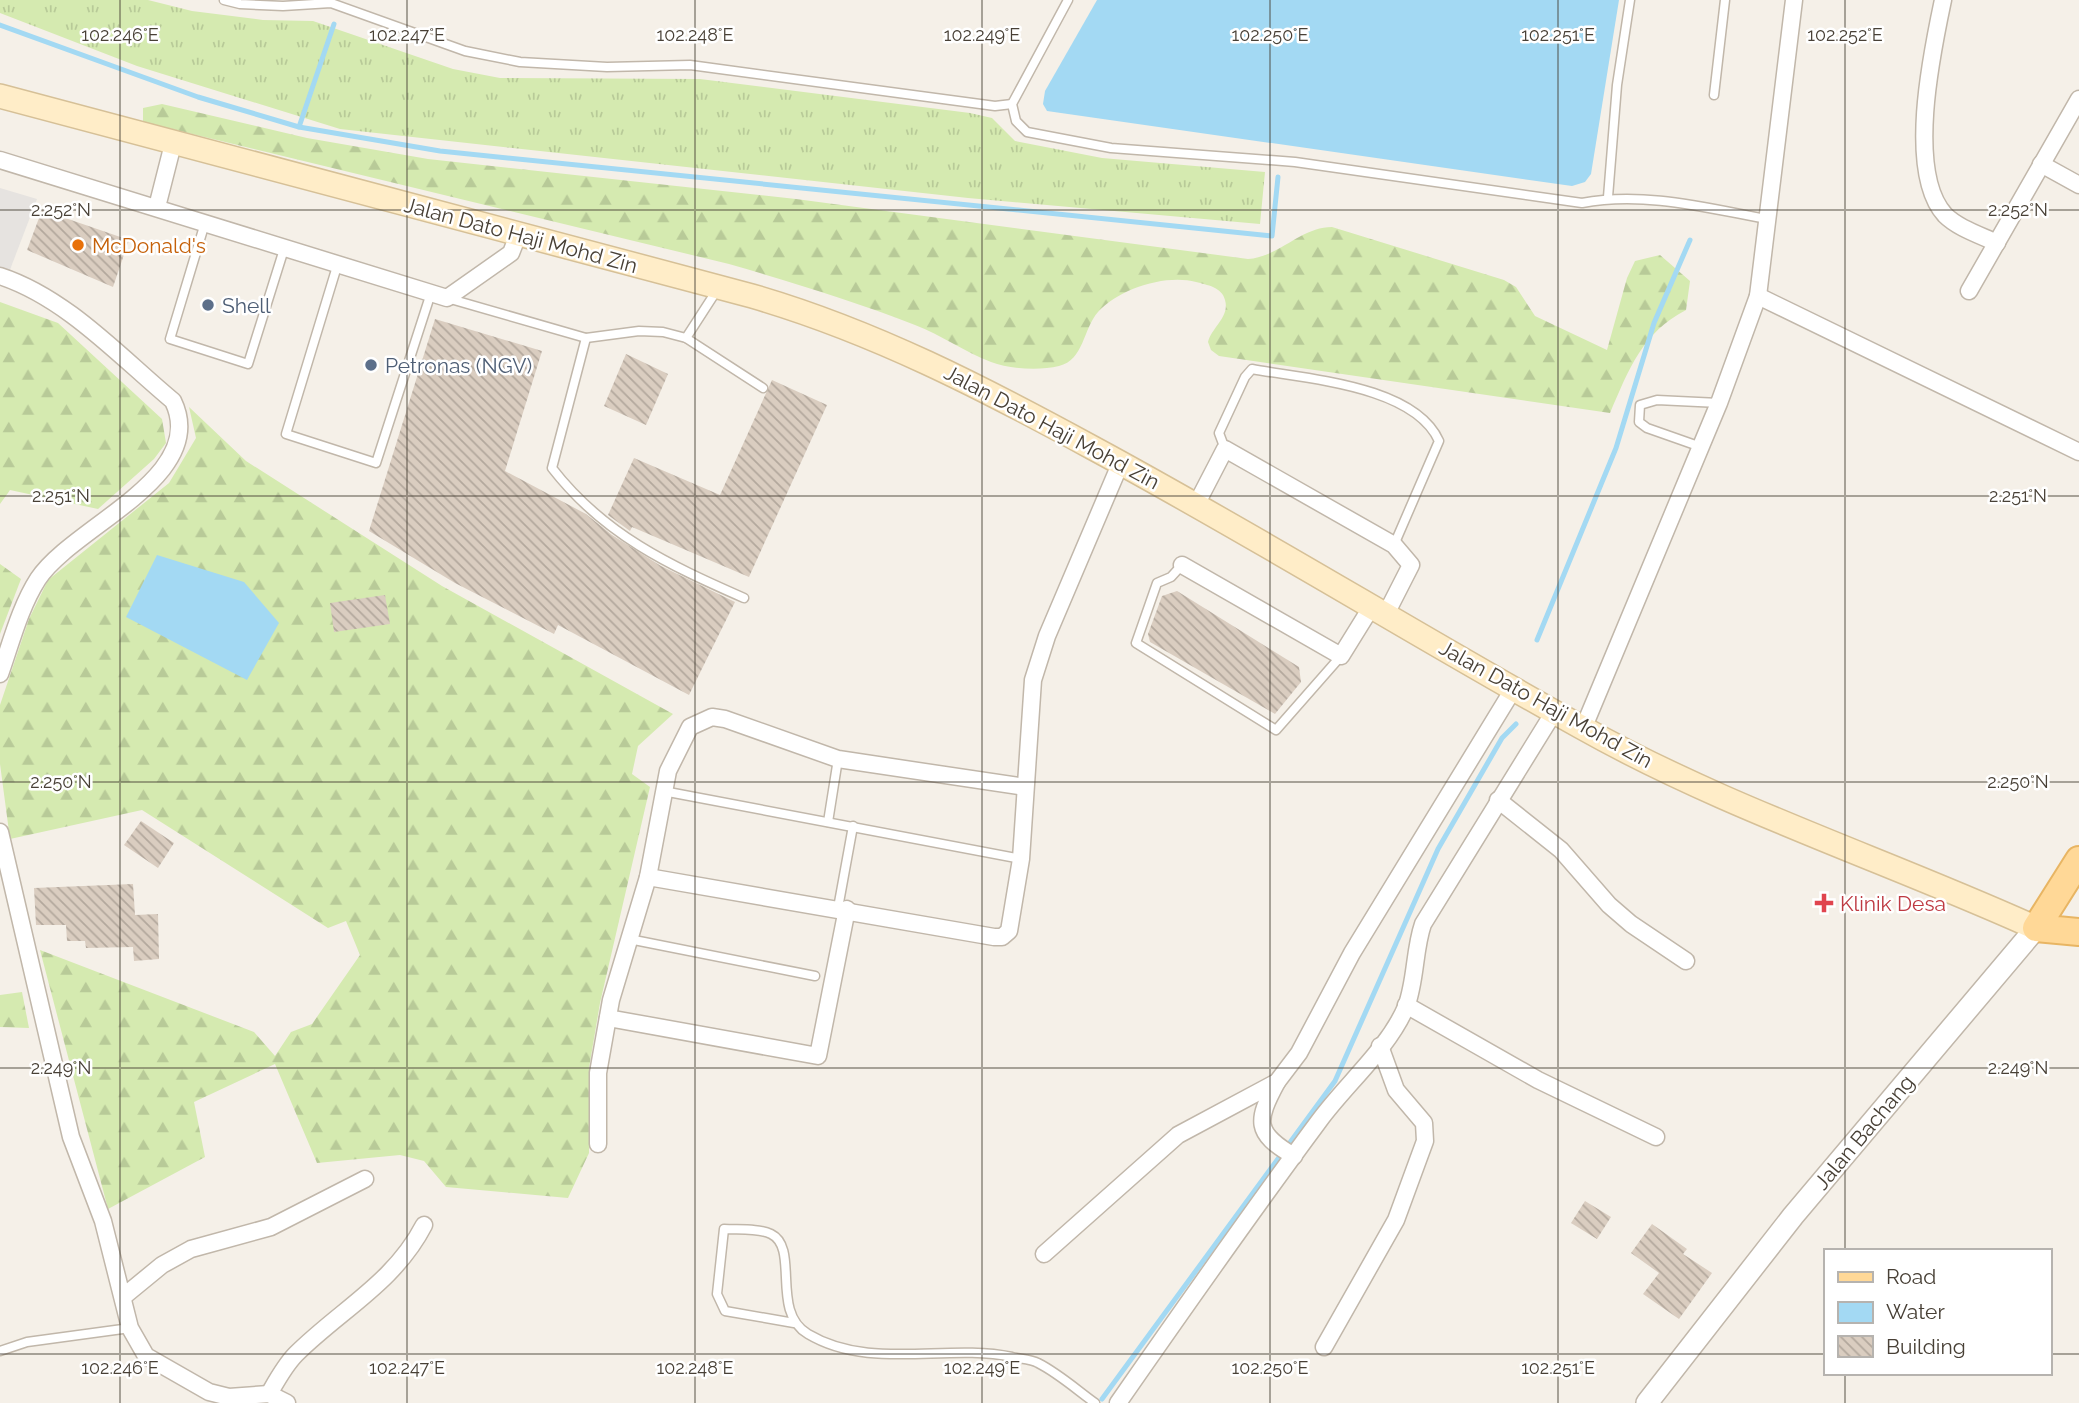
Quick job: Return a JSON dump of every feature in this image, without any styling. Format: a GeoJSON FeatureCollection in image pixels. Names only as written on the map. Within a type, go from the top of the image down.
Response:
{"type":"FeatureCollection","features":[{"type":"Feature","properties":{"kind":"main road","name":"Jalan Dato Haji Mohd Zin"},"geometry":{"type":"LineString","coordinates":[[0,96],[719,287],[813,314],[894,345],[1121,462],[1583,729],[1688,780],[2036,928]]}},
{"type":"Feature","properties":{"kind":"main road","name":"Jalan Bachang"},"geometry":{"type":"LineString","coordinates":[[2036,928],[2079,860]]}},
{"type":"Feature","properties":{"kind":"main road"},"geometry":{"type":"LineString","coordinates":[[2036,928],[2079,932]]}},
{"type":"Feature","properties":{"kind":"street"},"geometry":{"type":"LineString","coordinates":[[1583,729],[1719,403],[1758,296],[1794,0]]}},
{"type":"Feature","properties":{"kind":"street"},"geometry":{"type":"LineString","coordinates":[[1943,0],[1934,41],[1926,118],[1928,178],[1933,198],[1946,216],[1997,243]]}},
{"type":"Feature","properties":{"kind":"street"},"geometry":{"type":"LineString","coordinates":[[1969,291],[2079,99]]}},
{"type":"Feature","properties":{"kind":"street"},"geometry":{"type":"LineString","coordinates":[[158,208],[173,144]]}},
{"type":"Feature","properties":{"kind":"street"},"geometry":{"type":"LineString","coordinates":[[0,160],[285,246],[439,296],[511,253],[518,235]]}},
{"type":"Feature","properties":{"kind":"street"},"geometry":{"type":"LineString","coordinates":[[2041,164],[2079,185]]}},
{"type":"Feature","properties":{"kind":"street"},"geometry":{"type":"LineString","coordinates":[[0,276],[23,284],[62,308],[173,401],[180,416],[181,432],[161,473],[59,557],[39,578],[25,606],[0,674]]}},
{"type":"Feature","properties":{"kind":"street"},"geometry":{"type":"LineString","coordinates":[[1758,296],[2079,452]]}},
{"type":"Feature","properties":{"kind":"street"},"geometry":{"type":"LineString","coordinates":[[1182,565],[1341,656],[1379,610],[1410,565],[1394,545],[1225,449],[1196,505]]}},
{"type":"Feature","properties":{"kind":"street"},"geometry":{"type":"LineString","coordinates":[[648,877],[1002,937],[1012,923],[1021,859],[1033,680],[1047,636],[1121,462]]}},
{"type":"Feature","properties":{"kind":"street"},"geometry":{"type":"LineString","coordinates":[[1291,1155],[1265,1136],[1264,1117],[1277,1082],[1300,1053],[1352,953],[1514,688]]}},
{"type":"Feature","properties":{"kind":"street"},"geometry":{"type":"LineString","coordinates":[[1118,1403],[1169,1326],[1291,1155],[1380,1046],[1406,1005],[1423,923],[1554,712]]}},
{"type":"Feature","properties":{"kind":"street"},"geometry":{"type":"LineString","coordinates":[[598,1144],[598,1073],[608,1018],[648,877],[667,771],[690,727],[712,717],[838,759],[1025,787]]}},
{"type":"Feature","properties":{"kind":"street"},"geometry":{"type":"LineString","coordinates":[[1498,800],[1561,850],[1609,905],[1631,924],[1686,961]]}},
{"type":"Feature","properties":{"kind":"street"},"geometry":{"type":"LineString","coordinates":[[0,832],[71,1137],[103,1221],[130,1328],[146,1356],[199,1388],[229,1397],[269,1394],[287,1403]]}},
{"type":"Feature","properties":{"kind":"street"},"geometry":{"type":"LineString","coordinates":[[608,1018],[818,1056],[842,908]]}},
{"type":"Feature","properties":{"kind":"street","name":"Jalan Bachang"},"geometry":{"type":"LineString","coordinates":[[1647,1403],[1793,1216],[2036,928]]}},
{"type":"Feature","properties":{"kind":"street"},"geometry":{"type":"LineString","coordinates":[[1406,1005],[1538,1080],[1657,1138]]}},
{"type":"Feature","properties":{"kind":"street"},"geometry":{"type":"LineString","coordinates":[[1324,1347],[1396,1220],[1425,1141],[1424,1123],[1396,1090],[1380,1046]]}},
{"type":"Feature","properties":{"kind":"street"},"geometry":{"type":"LineString","coordinates":[[1044,1254],[1178,1135],[1277,1082]]}},
{"type":"Feature","properties":{"kind":"street"},"geometry":{"type":"LineString","coordinates":[[123,1297],[162,1265],[191,1249],[271,1227],[365,1179]]}},
{"type":"Feature","properties":{"kind":"street"},"geometry":{"type":"LineString","coordinates":[[269,1394],[295,1354],[389,1276],[412,1248],[424,1226]]}},
{"type":"Feature","properties":{"kind":"lane"},"geometry":{"type":"LineString","coordinates":[[224,0],[240,4],[283,6],[331,3],[465,51],[520,62],[607,67],[690,65],[995,106],[1012,104]]}},
{"type":"Feature","properties":{"kind":"lane"},"geometry":{"type":"LineString","coordinates":[[1068,0],[1012,104],[1016,121],[1027,132],[1111,148],[1295,162],[1582,203],[1608,197],[1668,202],[1767,219]]}},
{"type":"Feature","properties":{"kind":"lane"},"geometry":{"type":"LineString","coordinates":[[1608,197],[1617,85],[1630,0]]}},
{"type":"Feature","properties":{"kind":"lane"},"geometry":{"type":"LineString","coordinates":[[1714,95],[1725,0]]}},
{"type":"Feature","properties":{"kind":"lane"},"geometry":{"type":"LineString","coordinates":[[205,223],[170,339],[247,364],[285,246]]}},
{"type":"Feature","properties":{"kind":"lane"},"geometry":{"type":"LineString","coordinates":[[338,263],[286,434],[376,463],[439,296],[586,338],[639,331],[663,332],[687,338],[763,388]]}},
{"type":"Feature","properties":{"kind":"lane"},"geometry":{"type":"LineString","coordinates":[[687,338],[719,287]]}},
{"type":"Feature","properties":{"kind":"lane"},"geometry":{"type":"LineString","coordinates":[[586,338],[552,468],[577,500],[616,531],[662,562],[744,598]]}},
{"type":"Feature","properties":{"kind":"lane"},"geometry":{"type":"LineString","coordinates":[[1225,449],[1219,433],[1245,377],[1252,369],[1369,391],[1401,404],[1433,429],[1439,441],[1394,545]]}},
{"type":"Feature","properties":{"kind":"lane"},"geometry":{"type":"LineString","coordinates":[[1701,447],[1647,428],[1639,422],[1640,405],[1657,400],[1719,403]]}},
{"type":"Feature","properties":{"kind":"lane"},"geometry":{"type":"LineString","coordinates":[[1182,565],[1171,577],[1157,583],[1136,643],[1276,730],[1341,656]]}},
{"type":"Feature","properties":{"kind":"lane"},"geometry":{"type":"LineString","coordinates":[[828,822],[838,759]]}},
{"type":"Feature","properties":{"kind":"lane"},"geometry":{"type":"LineString","coordinates":[[662,791],[1021,859]]}},
{"type":"Feature","properties":{"kind":"lane"},"geometry":{"type":"LineString","coordinates":[[842,908],[853,826]]}},
{"type":"Feature","properties":{"kind":"lane"},"geometry":{"type":"LineString","coordinates":[[629,939],[815,976]]}},
{"type":"Feature","properties":{"kind":"lane"},"geometry":{"type":"LineString","coordinates":[[794,1323],[786,1297],[785,1261],[780,1242],[771,1234],[724,1229],[717,1294],[725,1311],[794,1323],[808,1334],[862,1351],[885,1355],[984,1351],[1037,1362],[1095,1403]]}},
{"type":"Feature","properties":{"kind":"lane"},"geometry":{"type":"LineString","coordinates":[[0,1351],[27,1342],[130,1328]]}},
{"type":"Feature","properties":{"kind":"green space"},"geometry":{"type":"Polygon","coordinates":[[[0,0],[148,0],[192,11],[263,20],[313,21],[453,69],[500,78],[700,79],[970,113],[992,118],[1015,141],[1102,158],[1265,172],[1260,224],[968,198],[340,129],[137,66],[0,13],[0,0]]]}},
{"type":"Feature","properties":{"kind":"green space"},"geometry":{"type":"Polygon","coordinates":[[[162,104],[307,138],[428,159],[796,199],[1248,259],[1270,253],[1310,232],[1332,227],[1504,280],[1516,287],[1535,316],[1607,350],[1627,278],[1635,261],[1660,255],[1690,281],[1686,310],[1671,319],[1648,341],[1631,367],[1610,413],[1219,356],[1211,350],[1208,342],[1223,317],[1225,300],[1221,292],[1214,287],[1184,280],[1143,285],[1118,296],[1098,312],[1078,351],[1067,363],[1034,369],[1016,368],[991,362],[925,329],[892,316],[729,264],[143,122],[143,108],[162,104]]]}},
{"type":"Feature","properties":{"kind":"green space"},"geometry":{"type":"Polygon","coordinates":[[[0,302],[58,323],[162,419],[166,443],[154,459],[98,509],[10,490],[0,504],[0,302]]]}},
{"type":"Feature","properties":{"kind":"green space"},"geometry":{"type":"Polygon","coordinates":[[[189,407],[246,461],[442,586],[673,714],[638,746],[632,774],[650,787],[600,1003],[589,1068],[589,1153],[568,1198],[446,1187],[424,1161],[400,1155],[317,1163],[275,1064],[194,1102],[205,1157],[108,1209],[40,950],[254,1032],[275,1056],[291,1032],[312,1024],[360,955],[346,921],[328,928],[142,810],[10,839],[0,764],[0,705],[29,619],[48,580],[169,483],[196,438],[189,407]]]}},
{"type":"Feature","properties":{"kind":"green space"},"geometry":{"type":"Polygon","coordinates":[[[0,564],[21,579],[0,634],[0,564]]]}},
{"type":"Feature","properties":{"kind":"green space"},"geometry":{"type":"Polygon","coordinates":[[[22,992],[29,1028],[0,1027],[0,995],[22,992]]]}},
{"type":"Feature","properties":{"kind":"shaded area"},"geometry":{"type":"Polygon","coordinates":[[[0,188],[37,199],[8,275],[0,269],[0,188]]]}},
{"type":"Feature","properties":{"kind":"water"},"geometry":{"type":"Polygon","coordinates":[[[1097,0],[1619,0],[1591,174],[1585,182],[1572,186],[1047,111],[1043,104],[1045,91],[1097,0]]]}},
{"type":"Feature","properties":{"kind":"water"},"geometry":{"type":"Polygon","coordinates":[[[157,555],[244,582],[279,623],[247,680],[126,617],[157,555]]]}},
{"type":"Feature","properties":{"kind":"building","name":"McDonald's"},"geometry":{"type":"Polygon","coordinates":[[[42,210],[129,240],[113,287],[27,250],[42,210]]]}},
{"type":"Feature","properties":{"kind":"building"},"geometry":{"type":"Polygon","coordinates":[[[435,319],[542,351],[505,471],[586,514],[612,535],[661,566],[735,602],[689,695],[558,625],[554,634],[455,583],[369,531],[435,319]]]}},
{"type":"Feature","properties":{"kind":"building"},"geometry":{"type":"Polygon","coordinates":[[[626,354],[668,374],[646,425],[604,406],[626,354]]]}},
{"type":"Feature","properties":{"kind":"building"},"geometry":{"type":"Polygon","coordinates":[[[772,380],[827,405],[749,577],[632,527],[630,531],[608,515],[634,458],[720,495],[772,380]]]}},
{"type":"Feature","properties":{"kind":"building"},"geometry":{"type":"Polygon","coordinates":[[[1177,591],[1299,667],[1301,682],[1275,714],[1150,642],[1148,634],[1162,596],[1177,591]]]}},
{"type":"Feature","properties":{"kind":"building"},"geometry":{"type":"Polygon","coordinates":[[[385,595],[390,624],[334,632],[330,603],[385,595]]]}},
{"type":"Feature","properties":{"kind":"building"},"geometry":{"type":"Polygon","coordinates":[[[141,821],[174,843],[158,868],[124,845],[141,821]]]}},
{"type":"Feature","properties":{"kind":"building"},"geometry":{"type":"Polygon","coordinates":[[[133,884],[135,915],[158,914],[159,959],[134,961],[133,947],[86,948],[85,941],[67,941],[66,925],[36,925],[34,888],[133,884]]]}},
{"type":"Feature","properties":{"kind":"building"},"geometry":{"type":"Polygon","coordinates":[[[1585,1201],[1611,1217],[1597,1239],[1571,1223],[1585,1201]]]}},
{"type":"Feature","properties":{"kind":"building"},"geometry":{"type":"Polygon","coordinates":[[[1652,1224],[1687,1249],[1683,1254],[1712,1273],[1679,1319],[1643,1294],[1659,1273],[1631,1253],[1652,1224]]]}},
{"type":"Feature","properties":{"kind":"waterway"},"geometry":{"type":"LineString","coordinates":[[299,127],[334,24]]}},
{"type":"Feature","properties":{"kind":"waterway"},"geometry":{"type":"LineString","coordinates":[[0,25],[198,97],[299,127],[440,151],[1272,236],[1278,177]]}},
{"type":"Feature","properties":{"kind":"waterway"},"geometry":{"type":"LineString","coordinates":[[1537,640],[1616,448],[1654,323],[1690,240]]}},
{"type":"Feature","properties":{"kind":"waterway"},"geometry":{"type":"LineString","coordinates":[[1102,1399],[1335,1081],[1438,849],[1502,738],[1516,724]]}},
{"type":"Feature","properties":{"kind":"place","name":"McDonald's"},"geometry":{"type":"Point","coordinates":[78,245]}},
{"type":"Feature","properties":{"kind":"place","name":"Shell"},"geometry":{"type":"Point","coordinates":[208,305]}},
{"type":"Feature","properties":{"kind":"place","name":"Petronas (NGV)"},"geometry":{"type":"Point","coordinates":[371,365]}},
{"type":"Feature","properties":{"kind":"place","name":"Klinik Desa"},"geometry":{"type":"Point","coordinates":[1824,903]}}]}
